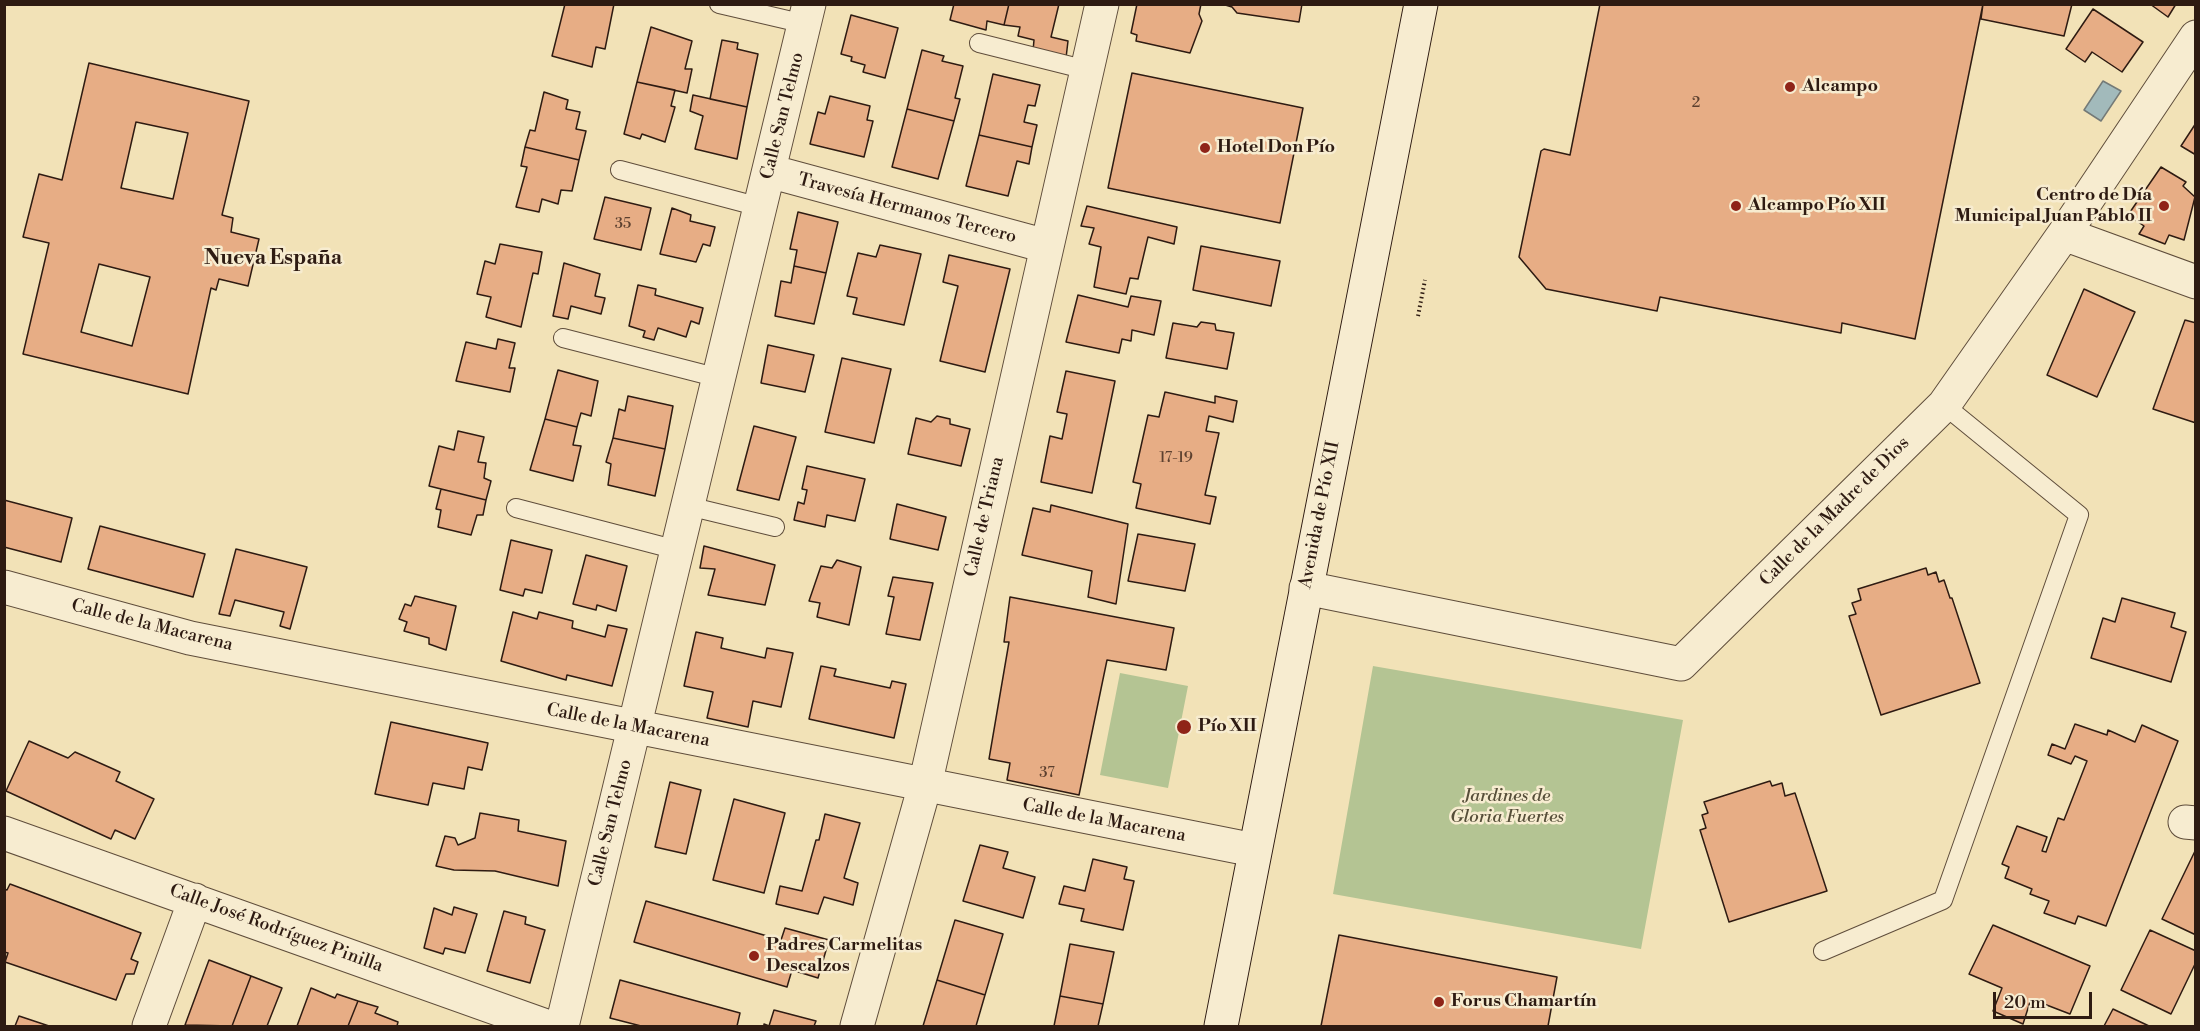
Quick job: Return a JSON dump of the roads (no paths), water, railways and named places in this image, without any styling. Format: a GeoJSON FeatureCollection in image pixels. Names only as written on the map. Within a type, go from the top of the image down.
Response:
{"type":"FeatureCollection","features":[{"type":"Feature","properties":{"kind":"street","name":"Calle de Triana"},"geometry":{"type":"LineString","coordinates":[[857,1026],[925,785],[1102,4]]}},
{"type":"Feature","properties":{"kind":"street","name":"Avenida de Pío XII"},"geometry":{"type":"LineString","coordinates":[[1221,1026],[1421,4]]}},
{"type":"Feature","properties":{"kind":"street","name":"Calle San Telmo"},"geometry":{"type":"LineString","coordinates":[[562,1026],[807,14]]}},
{"type":"Feature","properties":{"kind":"street","name":"Calle de la Madre de Dios"},"geometry":{"type":"LineString","coordinates":[[1306,588],[1681,664],[1944,405],[2064,234],[2196,37]]}},
{"type":"Feature","properties":{"kind":"street","name":"Travesía Hermanos Tercero"},"geometry":{"type":"LineString","coordinates":[[769,171],[1046,246]]}},
{"type":"Feature","properties":{"kind":"street"},"geometry":{"type":"LineString","coordinates":[[2064,234],[2196,282]]}},
{"type":"Feature","properties":{"kind":"street","name":"Calle de la Macarena"},"geometry":{"type":"LineString","coordinates":[[4,587],[190,638],[1254,850]]}},
{"type":"Feature","properties":{"kind":"street","name":"Calle José Rodríguez Pinilla"},"geometry":{"type":"LineString","coordinates":[[4,833],[546,1026]]}},
{"type":"Feature","properties":{"kind":"street"},"geometry":{"type":"LineString","coordinates":[[149,1026],[195,900]]}},
{"type":"Feature","properties":{"kind":"lane","name":"Calle San Telmo"},"geometry":{"type":"LineString","coordinates":[[718,4],[807,14]]}},
{"type":"Feature","properties":{"kind":"lane"},"geometry":{"type":"LineString","coordinates":[[980,43],[1087,70]]}},
{"type":"Feature","properties":{"kind":"lane"},"geometry":{"type":"LineString","coordinates":[[620,170],[760,207]]}},
{"type":"Feature","properties":{"kind":"lane"},"geometry":{"type":"LineString","coordinates":[[563,338],[719,378]]}},
{"type":"Feature","properties":{"kind":"lane"},"geometry":{"type":"LineString","coordinates":[[1823,951],[1943,900],[2079,515],[1944,405]]}},
{"type":"Feature","properties":{"kind":"lane"},"geometry":{"type":"LineString","coordinates":[[688,506],[775,527]]}},
{"type":"Feature","properties":{"kind":"lane"},"geometry":{"type":"LineString","coordinates":[[516,508],[677,550]]}},
{"type":"Feature","properties":{"kind":"water"},"geometry":{"type":"Polygon","coordinates":[[[2103,81],[2121,91],[2101,121],[2084,110],[2103,81]]]}},
{"type":"Feature","properties":{"kind":"place","name":"Alcampo"},"geometry":{"type":"Point","coordinates":[1790,87]}},
{"type":"Feature","properties":{"kind":"place","name":"Hotel Don Pío"},"geometry":{"type":"Point","coordinates":[1205,148]}},
{"type":"Feature","properties":{"kind":"place","name":"Alcampo Pío XII"},"geometry":{"type":"Point","coordinates":[1736,206]}},
{"type":"Feature","properties":{"kind":"place","name":"Centro de Día Municipal Juan Pablo II"},"geometry":{"type":"Point","coordinates":[2164,206]}},
{"type":"Feature","properties":{"kind":"place","name":"Pío XII"},"geometry":{"type":"Point","coordinates":[1184,727]}},
{"type":"Feature","properties":{"kind":"place","name":"Padres Carmelitas Descalzos"},"geometry":{"type":"Point","coordinates":[754,956]}},
{"type":"Feature","properties":{"kind":"place","name":"Forus Chamartín"},"geometry":{"type":"Point","coordinates":[1439,1002]}},
{"type":"Feature","properties":{"kind":"district","name":"Nueva España"},"geometry":{"type":"Point","coordinates":[273,259]}},
{"type":"Feature","properties":{"kind":"park label","name":"Jardines de Gloria Fuertes"},"geometry":{"type":"Point","coordinates":[1507,807]}}]}
